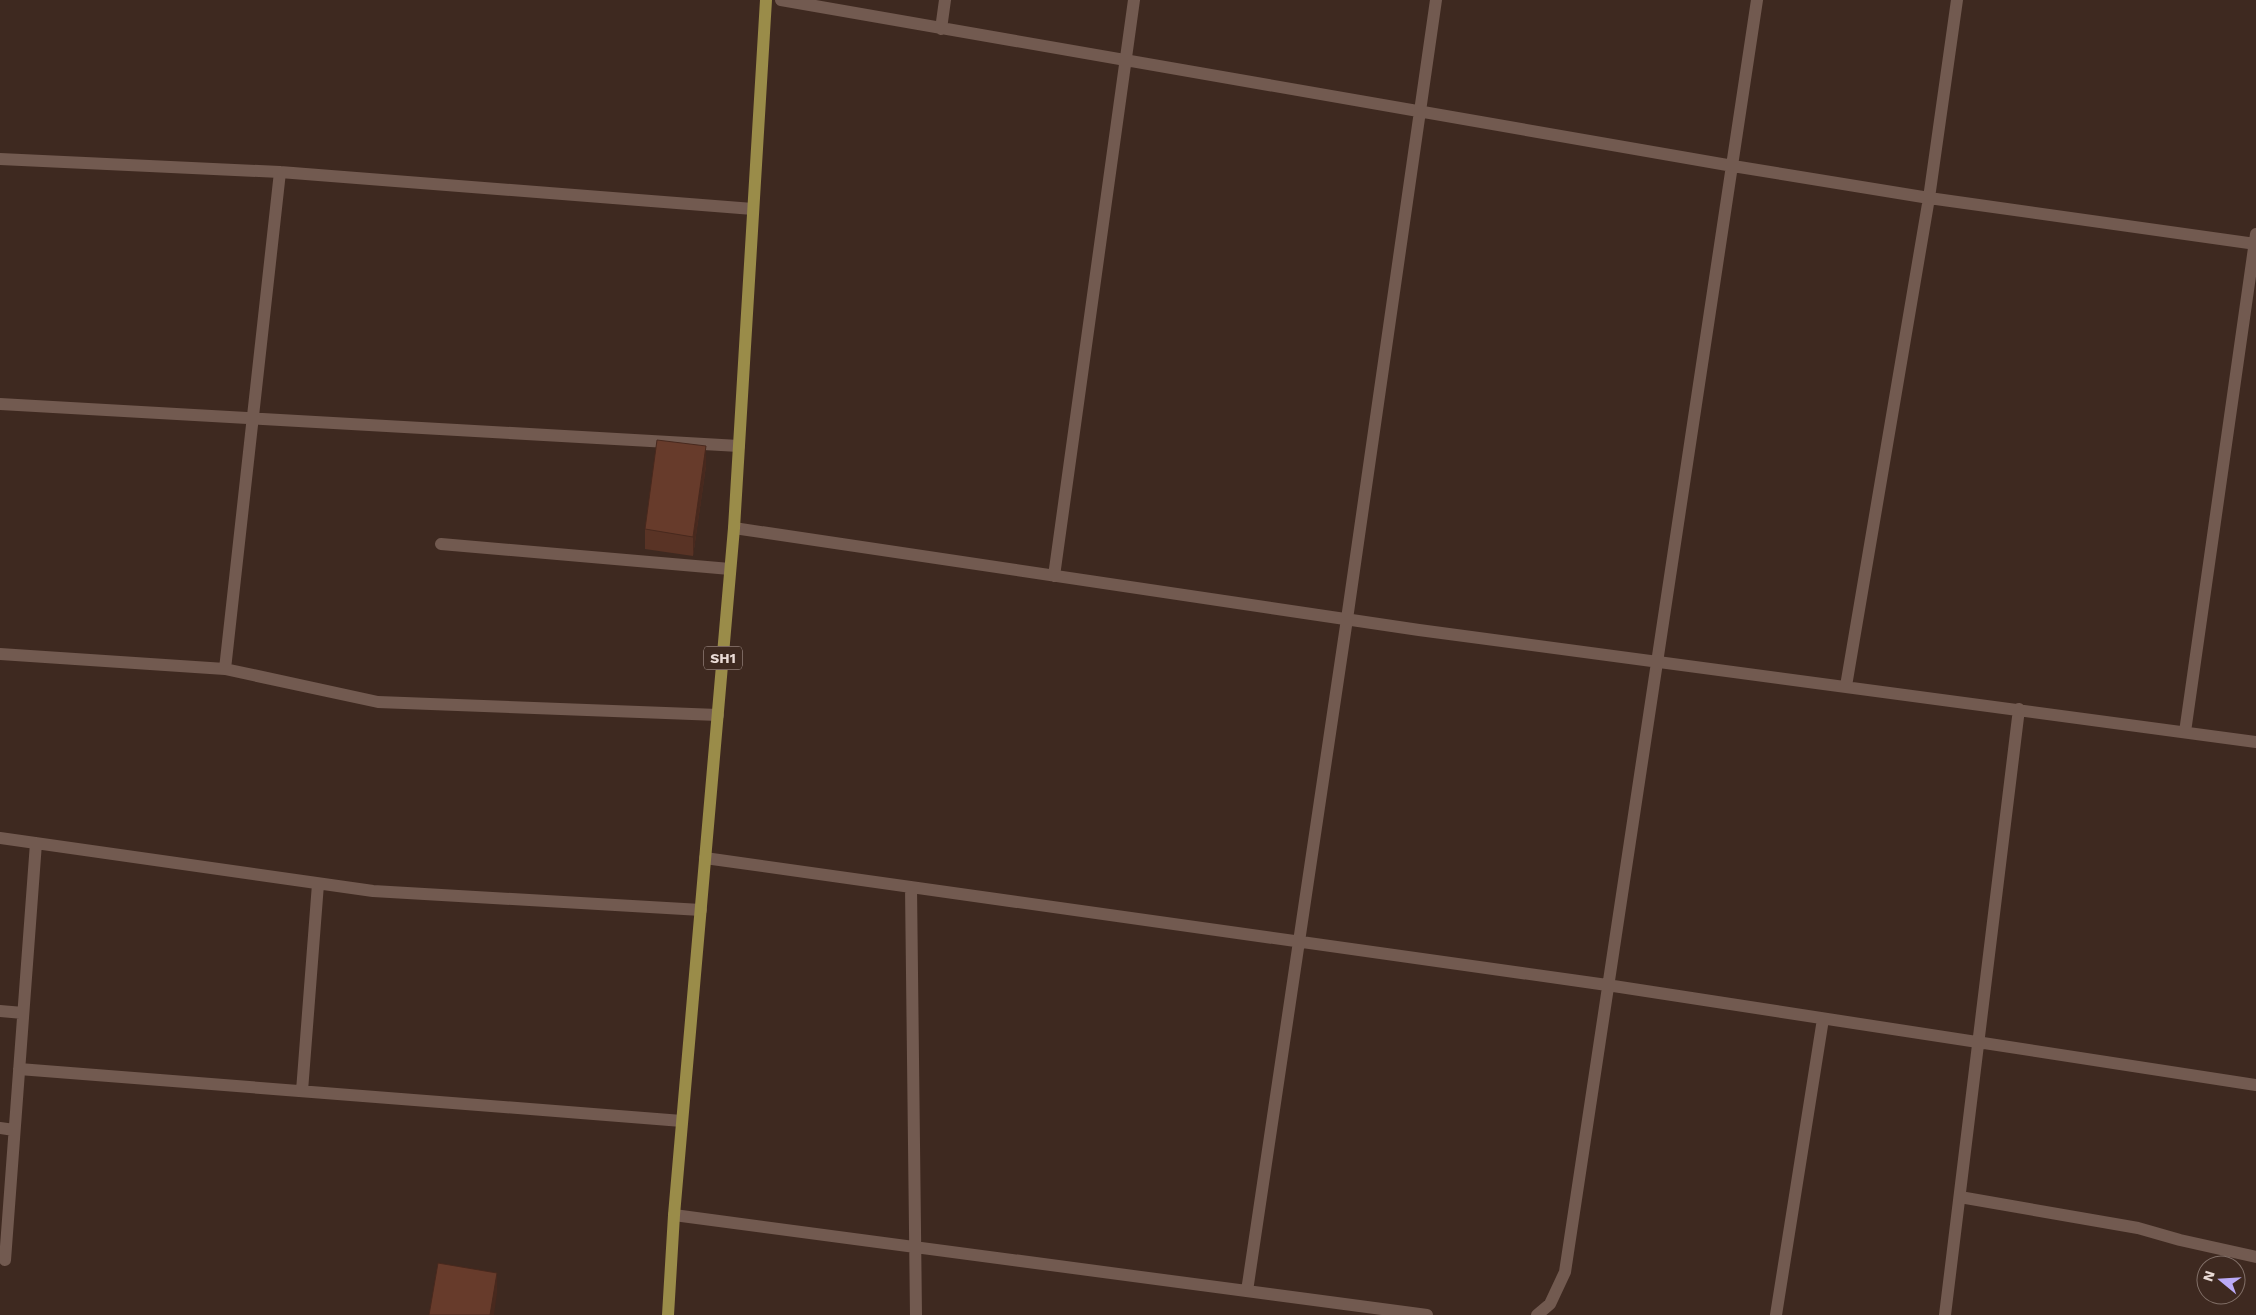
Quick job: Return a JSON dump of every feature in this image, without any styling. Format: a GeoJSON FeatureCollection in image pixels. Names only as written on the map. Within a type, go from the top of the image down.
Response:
{"type":"FeatureCollection","features":[{"type":"Feature","properties":{"kind":"main road","name":"SH1"},"geometry":{"type":"LineString","coordinates":[[668,1315],[674,1215],[734,528],[766,0]]}},
{"type":"Feature","properties":{"kind":"street"},"geometry":{"type":"LineString","coordinates":[[782,0],[1419,113],[1929,198],[2256,240],[2185,732]]}},
{"type":"Feature","properties":{"kind":"street"},"geometry":{"type":"LineString","coordinates":[[941,28],[945,0]]}},
{"type":"Feature","properties":{"kind":"street"},"geometry":{"type":"LineString","coordinates":[[1054,576],[1134,0]]}},
{"type":"Feature","properties":{"kind":"street"},"geometry":{"type":"LineString","coordinates":[[1247,1291],[1347,619],[1436,0]]}},
{"type":"Feature","properties":{"kind":"street"},"geometry":{"type":"LineString","coordinates":[[1537,1315],[1550,1304],[1566,1272],[1607,985],[1658,663],[1757,0]]}},
{"type":"Feature","properties":{"kind":"street"},"geometry":{"type":"LineString","coordinates":[[1846,686],[1929,198],[1957,0]]}},
{"type":"Feature","properties":{"kind":"street"},"geometry":{"type":"LineString","coordinates":[[0,159],[280,172],[753,209]]}},
{"type":"Feature","properties":{"kind":"street"},"geometry":{"type":"LineString","coordinates":[[225,669],[280,172]]}},
{"type":"Feature","properties":{"kind":"street"},"geometry":{"type":"LineString","coordinates":[[0,404],[739,446]]}},
{"type":"Feature","properties":{"kind":"street"},"geometry":{"type":"LineString","coordinates":[[734,528],[1658,663],[1846,686],[2256,742]]}},
{"type":"Feature","properties":{"kind":"street"},"geometry":{"type":"LineString","coordinates":[[441,544],[730,569]]}},
{"type":"Feature","properties":{"kind":"street"},"geometry":{"type":"LineString","coordinates":[[0,654],[225,669],[378,702],[718,714]]}},
{"type":"Feature","properties":{"kind":"street"},"geometry":{"type":"LineString","coordinates":[[1945,1315],[2019,710]]}},
{"type":"Feature","properties":{"kind":"street"},"geometry":{"type":"LineString","coordinates":[[0,838],[373,891],[701,910]]}},
{"type":"Feature","properties":{"kind":"street"},"geometry":{"type":"LineString","coordinates":[[5,1260],[36,843]]}},
{"type":"Feature","properties":{"kind":"street"},"geometry":{"type":"LineString","coordinates":[[705,858],[1607,985],[2256,1085]]}},
{"type":"Feature","properties":{"kind":"street"},"geometry":{"type":"LineString","coordinates":[[302,1091],[318,884]]}},
{"type":"Feature","properties":{"kind":"street"},"geometry":{"type":"LineString","coordinates":[[912,887],[916,1315]]}},
{"type":"Feature","properties":{"kind":"street"},"geometry":{"type":"LineString","coordinates":[[0,1011],[23,1013]]}},
{"type":"Feature","properties":{"kind":"street"},"geometry":{"type":"LineString","coordinates":[[1776,1315],[1823,1019]]}},
{"type":"Feature","properties":{"kind":"street"},"geometry":{"type":"LineString","coordinates":[[19,1069],[682,1121]]}},
{"type":"Feature","properties":{"kind":"street"},"geometry":{"type":"LineString","coordinates":[[0,1128],[14,1130]]}},
{"type":"Feature","properties":{"kind":"street"},"geometry":{"type":"LineString","coordinates":[[1960,1197],[2138,1228],[2180,1240],[2256,1257]]}},
{"type":"Feature","properties":{"kind":"street"},"geometry":{"type":"LineString","coordinates":[[674,1215],[1427,1315]]}},
{"type":"Feature","properties":{"kind":"building"},"geometry":{"type":"Polygon","coordinates":[[[657,440],[706,446],[693,537],[645,529],[657,440]]]}},
{"type":"Feature","properties":{"kind":"building"},"geometry":{"type":"Polygon","coordinates":[[[438,1263],[497,1273],[490,1315],[429,1315],[438,1263]]]}}]}
